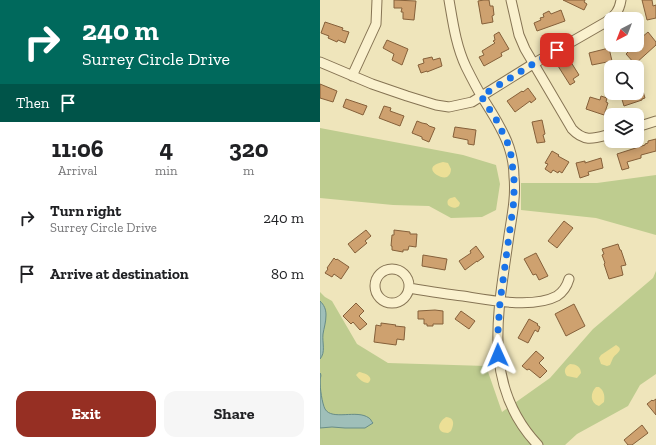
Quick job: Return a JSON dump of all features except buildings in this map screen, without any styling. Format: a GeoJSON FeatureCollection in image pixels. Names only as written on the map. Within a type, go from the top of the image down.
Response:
{"type":"FeatureCollection","features":[{"type":"Feature","properties":{"kind":"street"},"geometry":{"type":"LineString","coordinates":[[352,76],[376,24],[377,0]]}},
{"type":"Feature","properties":{"kind":"street"},"geometry":{"type":"LineString","coordinates":[[449,0],[457,44],[465,65],[481,96],[497,121],[510,148],[514,178],[514,200],[500,302],[498,355],[503,381],[511,406],[520,422],[538,445]]}},
{"type":"Feature","properties":{"kind":"street"},"geometry":{"type":"LineString","coordinates":[[511,0],[519,35],[525,49],[567,122],[575,133],[583,138],[590,139],[604,136]]}},
{"type":"Feature","properties":{"kind":"street"},"geometry":{"type":"LineString","coordinates":[[320,62],[372,84],[407,96],[449,107],[472,102],[610,18],[618,10],[621,0]]}},
{"type":"Feature","properties":{"kind":"street"},"geometry":{"type":"LineString","coordinates":[[644,125],[656,121]]}},
{"type":"Feature","properties":{"kind":"street"},"geometry":{"type":"LineString","coordinates":[[409,288],[500,302],[524,303],[549,299],[556,296],[564,290],[569,279]]}},
{"type":"Feature","properties":{"kind":"green space"},"geometry":{"type":"Polygon","coordinates":[[[320,128],[463,155],[496,165],[500,184],[496,210],[482,217],[451,218],[429,206],[393,205],[320,198],[320,128]]]}},
{"type":"Feature","properties":{"kind":"green space"},"geometry":{"type":"Polygon","coordinates":[[[656,175],[656,235],[596,218],[521,210],[521,183],[597,183],[656,175]]]}},
{"type":"Feature","properties":{"kind":"green space"},"geometry":{"type":"Polygon","coordinates":[[[656,271],[656,374],[640,385],[628,406],[577,434],[565,445],[320,445],[320,292],[332,301],[357,344],[388,363],[486,366],[502,412],[550,378],[593,329],[653,278],[656,271]]]}},
{"type":"Feature","properties":{"kind":"sand"},"geometry":{"type":"Polygon","coordinates":[[[443,162],[448,163],[451,169],[447,177],[440,177],[432,170],[436,164],[443,162]]]}},
{"type":"Feature","properties":{"kind":"sand"},"geometry":{"type":"Polygon","coordinates":[[[455,197],[460,203],[459,206],[454,208],[448,205],[448,200],[455,197]]]}},
{"type":"Feature","properties":{"kind":"sand"},"geometry":{"type":"Polygon","coordinates":[[[616,345],[620,348],[620,350],[613,358],[610,365],[607,366],[601,364],[599,358],[601,355],[616,345]]]}},
{"type":"Feature","properties":{"kind":"sand"},"geometry":{"type":"Polygon","coordinates":[[[570,364],[576,365],[580,369],[581,373],[577,378],[567,376],[565,372],[565,369],[570,364]]]}},
{"type":"Feature","properties":{"kind":"sand"},"geometry":{"type":"Polygon","coordinates":[[[359,372],[370,377],[370,381],[368,383],[363,382],[356,375],[359,372]]]}},
{"type":"Feature","properties":{"kind":"sand"},"geometry":{"type":"Polygon","coordinates":[[[596,387],[601,389],[604,395],[604,402],[599,406],[594,403],[592,398],[596,387]]]}},
{"type":"Feature","properties":{"kind":"sand"},"geometry":{"type":"Polygon","coordinates":[[[446,417],[452,420],[453,426],[451,431],[444,433],[439,427],[443,419],[446,417]]]}},
{"type":"Feature","properties":{"kind":"water"},"geometry":{"type":"Polygon","coordinates":[[[320,301],[326,311],[326,315],[323,334],[323,353],[320,359],[320,301]]]}},
{"type":"Feature","properties":{"kind":"water"},"geometry":{"type":"Polygon","coordinates":[[[320,381],[323,403],[328,412],[339,415],[358,414],[370,418],[373,423],[365,428],[320,428],[320,381]]]}},
{"type":"Feature","properties":{"kind":"route"},"geometry":{"type":"LineString","coordinates":[[498,355],[500,302],[514,200],[514,178],[510,148],[497,121],[481,96],[557,50]]}}]}
